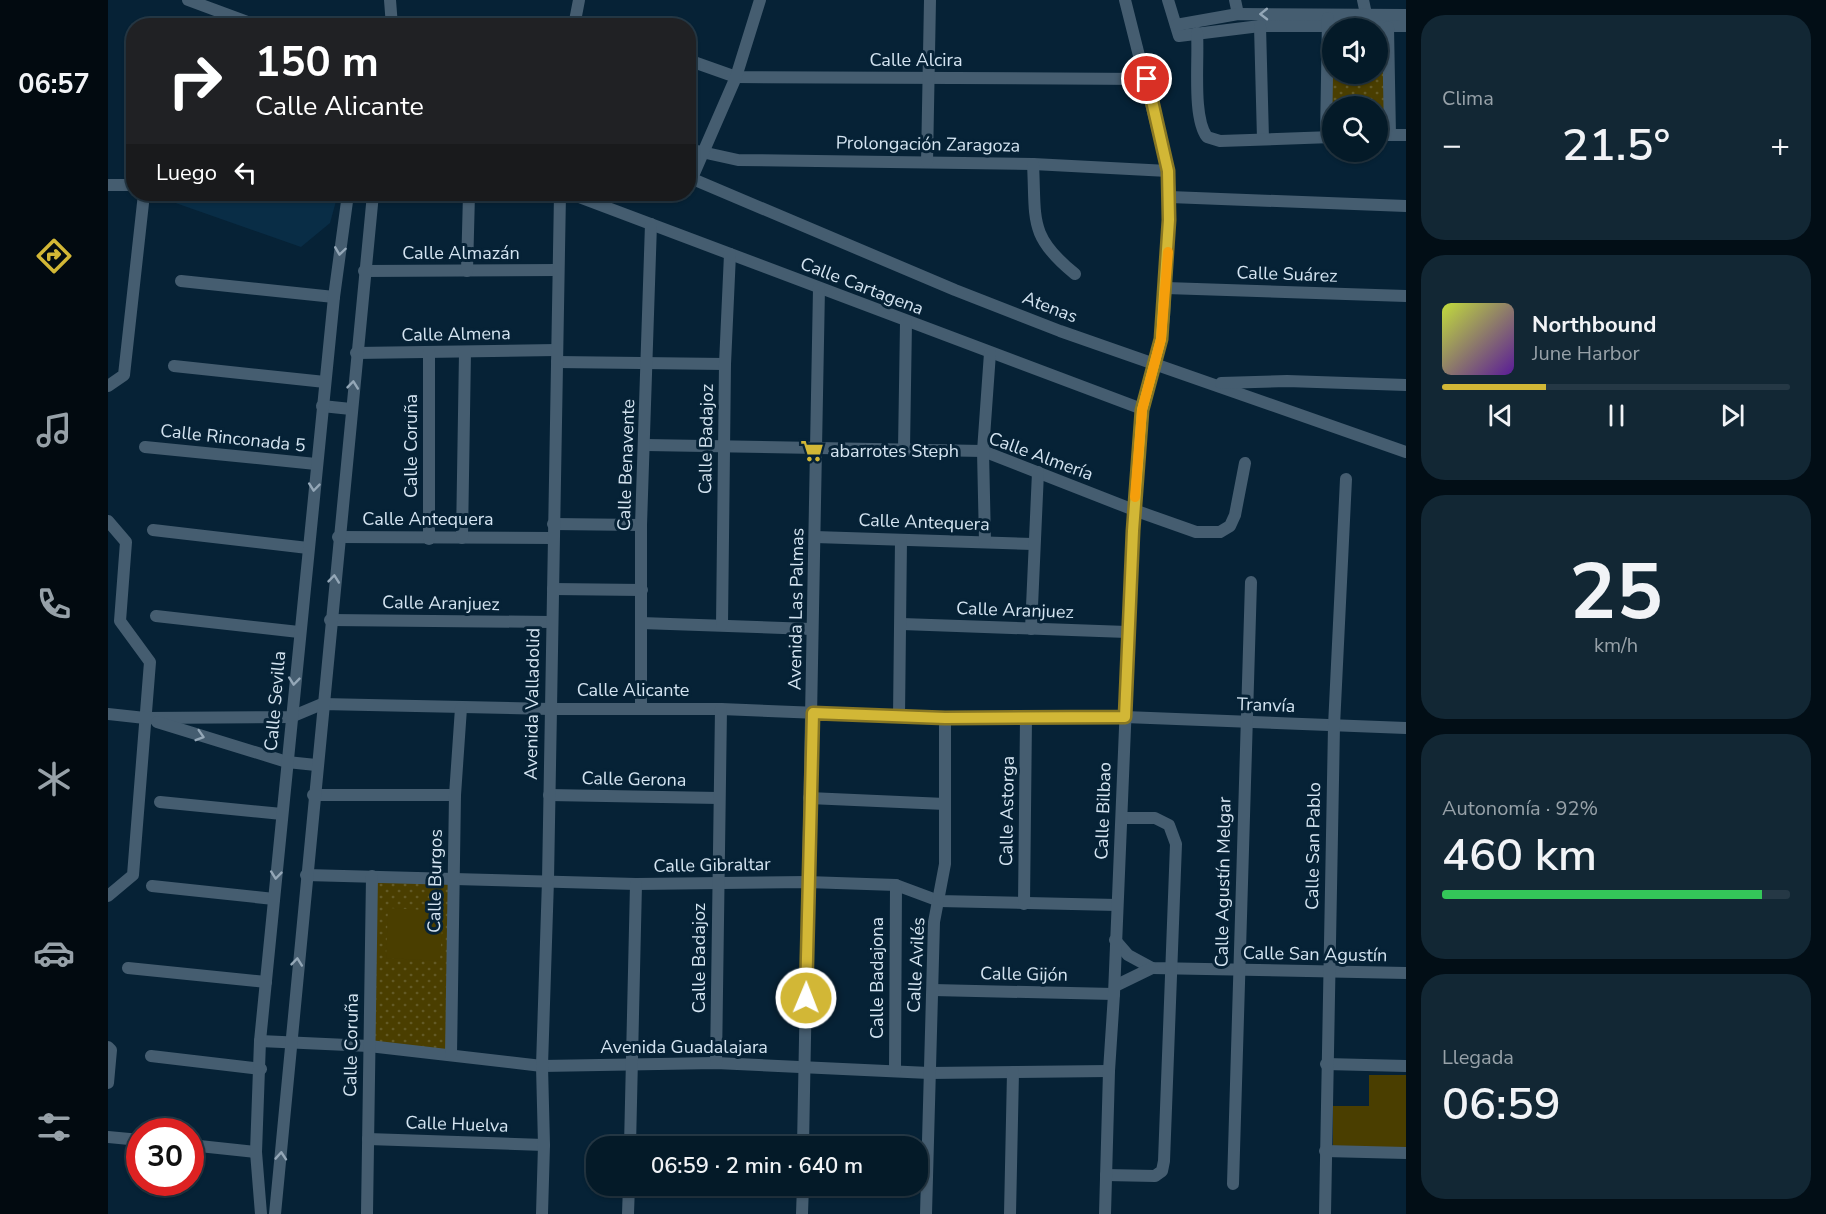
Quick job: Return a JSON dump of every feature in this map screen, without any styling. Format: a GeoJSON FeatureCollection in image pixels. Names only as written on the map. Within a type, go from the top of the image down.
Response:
{"type":"FeatureCollection","features":[{"type":"Feature","properties":{"kind":"street"},"geometry":{"type":"LineString","coordinates":[[188,0],[236,18]]}},
{"type":"Feature","properties":{"kind":"street"},"geometry":{"type":"LineString","coordinates":[[390,0],[391,18]]}},
{"type":"Feature","properties":{"kind":"street"},"geometry":{"type":"LineString","coordinates":[[576,18],[579,0]]}},
{"type":"Feature","properties":{"kind":"street"},"geometry":{"type":"LineString","coordinates":[[696,166],[736,77],[758,0]]}},
{"type":"Feature","properties":{"kind":"street"},"geometry":{"type":"LineString","coordinates":[[927,162],[930,0]]}},
{"type":"Feature","properties":{"kind":"street","name":"Calle Bilbao"},"geometry":{"type":"LineString","coordinates":[[1105,1214],[1109,1071],[1122,818],[1127,632],[1134,510],[1142,410],[1161,339],[1170,197],[1168,171],[1147,79],[1125,0]]}},
{"type":"Feature","properties":{"kind":"street"},"geometry":{"type":"LineString","coordinates":[[1168,0],[1176,25],[1260,26],[1322,21]]}},
{"type":"Feature","properties":{"kind":"street"},"geometry":{"type":"LineString","coordinates":[[1234,0],[1238,14]]}},
{"type":"Feature","properties":{"kind":"street"},"geometry":{"type":"LineString","coordinates":[[1296,0],[1299,13]]}},
{"type":"Feature","properties":{"kind":"street"},"geometry":{"type":"LineString","coordinates":[[1363,0],[1366,14]]}},
{"type":"Feature","properties":{"kind":"street"},"geometry":{"type":"LineString","coordinates":[[1196,27],[1238,14],[1299,13],[1322,19]]}},
{"type":"Feature","properties":{"kind":"street"},"geometry":{"type":"LineString","coordinates":[[1341,18],[1366,14],[1406,15]]}},
{"type":"Feature","properties":{"kind":"street"},"geometry":{"type":"LineString","coordinates":[[1260,26],[1263,139]]}},
{"type":"Feature","properties":{"kind":"street"},"geometry":{"type":"LineString","coordinates":[[1406,26],[1388,27],[1390,135],[1406,135]]}},
{"type":"Feature","properties":{"kind":"street"},"geometry":{"type":"LineString","coordinates":[[1196,27],[1202,128],[1213,140],[1322,137]]}},
{"type":"Feature","properties":{"kind":"street","name":"Calle Alcira"},"geometry":{"type":"LineString","coordinates":[[696,63],[736,77],[1147,79]]}},
{"type":"Feature","properties":{"kind":"street","name":"Prolongación Zaragoza"},"geometry":{"type":"LineString","coordinates":[[696,152],[738,160],[1033,164],[1168,171]]}},
{"type":"Feature","properties":{"kind":"street"},"geometry":{"type":"LineString","coordinates":[[1033,164],[1037,230],[1055,258],[1075,274]]}},
{"type":"Feature","properties":{"kind":"street","name":"Atenas"},"geometry":{"type":"LineString","coordinates":[[696,180],[955,290],[1070,334],[1406,452]]}},
{"type":"Feature","properties":{"kind":"street"},"geometry":{"type":"LineString","coordinates":[[108,185],[126,185]]}},
{"type":"Feature","properties":{"kind":"street"},"geometry":{"type":"LineString","coordinates":[[1170,197],[1406,206]]}},
{"type":"Feature","properties":{"kind":"street"},"geometry":{"type":"LineString","coordinates":[[108,386],[124,375],[143,201]]}},
{"type":"Feature","properties":{"kind":"street","name":"Calle Sevilla"},"geometry":{"type":"LineString","coordinates":[[261,1214],[256,1152],[261,1069],[260,1041],[322,406],[347,201]]}},
{"type":"Feature","properties":{"kind":"street"},"geometry":{"type":"LineString","coordinates":[[275,1214],[289,1044],[372,201]]}},
{"type":"Feature","properties":{"kind":"street"},"geometry":{"type":"LineString","coordinates":[[467,271],[469,201]]}},
{"type":"Feature","properties":{"kind":"street","name":"Avenida Valladolid"},"geometry":{"type":"LineString","coordinates":[[542,1214],[544,1145],[542,1066],[548,880],[560,201]]}},
{"type":"Feature","properties":{"kind":"street","name":"Calle Cartagena"},"geometry":{"type":"LineString","coordinates":[[590,201],[1142,410]]}},
{"type":"Feature","properties":{"kind":"street","name":"Calle Benavente"},"geometry":{"type":"LineString","coordinates":[[641,707],[641,525],[646,445],[651,224]]}},
{"type":"Feature","properties":{"kind":"street","name":"Calle Badajoz"},"geometry":{"type":"LineString","coordinates":[[722,625],[724,364],[730,254]]}},
{"type":"Feature","properties":{"kind":"street","name":"Calle Almazán"},"geometry":{"type":"LineString","coordinates":[[364,272],[558,270]]}},
{"type":"Feature","properties":{"kind":"street"},"geometry":{"type":"LineString","coordinates":[[181,281],[334,297]]}},
{"type":"Feature","properties":{"kind":"street","name":"Avenida Las Palmas"},"geometry":{"type":"LineString","coordinates":[[803,1136],[807,882],[813,713],[811,628],[815,537],[819,288]]}},
{"type":"Feature","properties":{"kind":"street","name":"Calle Suárez"},"geometry":{"type":"LineString","coordinates":[[1166,288],[1406,296]]}},
{"type":"Feature","properties":{"kind":"street"},"geometry":{"type":"LineString","coordinates":[[904,449],[906,322]]}},
{"type":"Feature","properties":{"kind":"street","name":"Calle Coruña"},"geometry":{"type":"LineString","coordinates":[[429,352],[429,539]]}},
{"type":"Feature","properties":{"kind":"street"},"geometry":{"type":"LineString","coordinates":[[462,538],[465,352]]}},
{"type":"Feature","properties":{"kind":"street","name":"Calle Almena"},"geometry":{"type":"LineString","coordinates":[[356,353],[465,352],[557,356],[647,364],[724,364]]}},
{"type":"Feature","properties":{"kind":"street"},"geometry":{"type":"LineString","coordinates":[[985,542],[983,452],[990,353]]}},
{"type":"Feature","properties":{"kind":"street"},"geometry":{"type":"LineString","coordinates":[[174,366],[325,382]]}},
{"type":"Feature","properties":{"kind":"street"},"geometry":{"type":"LineString","coordinates":[[1217,384],[1287,381],[1406,385]]}},
{"type":"Feature","properties":{"kind":"street"},"geometry":{"type":"LineString","coordinates":[[322,406],[351,409]]}},
{"type":"Feature","properties":{"kind":"street","name":"Calle Almería"},"geometry":{"type":"LineString","coordinates":[[646,445],[983,452],[1196,532],[1220,532],[1230,526],[1235,515],[1245,463]]}},
{"type":"Feature","properties":{"kind":"street","name":"Calle Rinconada 5"},"geometry":{"type":"LineString","coordinates":[[145,447],[316,464]]}},
{"type":"Feature","properties":{"kind":"street"},"geometry":{"type":"LineString","coordinates":[[1031,629],[1038,472]]}},
{"type":"Feature","properties":{"kind":"street","name":"Calle San Pablo"},"geometry":{"type":"LineString","coordinates":[[1325,1214],[1334,726],[1346,480]]}},
{"type":"Feature","properties":{"kind":"street"},"geometry":{"type":"LineString","coordinates":[[108,520],[126,542],[120,621],[150,662],[133,875],[108,896]]}},
{"type":"Feature","properties":{"kind":"street","name":"Calle Antequera"},"geometry":{"type":"LineString","coordinates":[[338,537],[462,538],[641,525]]}},
{"type":"Feature","properties":{"kind":"street"},"geometry":{"type":"LineString","coordinates":[[153,531],[308,548]]}},
{"type":"Feature","properties":{"kind":"street","name":"Calle Antequera"},"geometry":{"type":"LineString","coordinates":[[815,537],[1033,544]]}},
{"type":"Feature","properties":{"kind":"street"},"geometry":{"type":"LineString","coordinates":[[899,716],[902,624],[901,540]]}},
{"type":"Feature","properties":{"kind":"street","name":"Calle Agustín Melgar"},"geometry":{"type":"LineString","coordinates":[[1233,1184],[1251,582]]}},
{"type":"Feature","properties":{"kind":"street"},"geometry":{"type":"LineString","coordinates":[[553,589],[642,590]]}},
{"type":"Feature","properties":{"kind":"street"},"geometry":{"type":"LineString","coordinates":[[156,616],[299,632]]}},
{"type":"Feature","properties":{"kind":"street","name":"Calle Aranjuez"},"geometry":{"type":"LineString","coordinates":[[330,620],[551,622]]}},
{"type":"Feature","properties":{"kind":"street"},"geometry":{"type":"LineString","coordinates":[[641,623],[811,628]]}},
{"type":"Feature","properties":{"kind":"street","name":"Calle Aranjuez"},"geometry":{"type":"LineString","coordinates":[[902,624],[1127,632]]}},
{"type":"Feature","properties":{"kind":"street","name":"Calle Alicante"},"geometry":{"type":"LineString","coordinates":[[108,714],[145,718],[291,717],[322,704],[550,709],[721,708],[945,718],[1125,717]]}},
{"type":"Feature","properties":{"kind":"street","name":"Calle Burgos"},"geometry":{"type":"LineString","coordinates":[[451,1055],[455,795],[461,708]]}},
{"type":"Feature","properties":{"kind":"street","name":"Calle Badajoz"},"geometry":{"type":"LineString","coordinates":[[716,1063],[721,708]]}},
{"type":"Feature","properties":{"kind":"street","name":"Tranvía"},"geometry":{"type":"LineString","coordinates":[[1125,717],[1406,728]]}},
{"type":"Feature","properties":{"kind":"street","name":"Calle Alicante"},"geometry":{"type":"LineString","coordinates":[[145,718],[287,762],[316,765]]}},
{"type":"Feature","properties":{"kind":"street","name":"Calle Avilés"},"geometry":{"type":"LineString","coordinates":[[923,1136],[929,1073],[934,922],[945,864],[945,718]]}},
{"type":"Feature","properties":{"kind":"street","name":"Calle Astorga"},"geometry":{"type":"LineString","coordinates":[[1024,904],[1026,718]]}},
{"type":"Feature","properties":{"kind":"street"},"geometry":{"type":"LineString","coordinates":[[313,795],[455,795]]}},
{"type":"Feature","properties":{"kind":"street","name":"Calle Gerona"},"geometry":{"type":"LineString","coordinates":[[549,795],[718,798]]}},
{"type":"Feature","properties":{"kind":"street"},"geometry":{"type":"LineString","coordinates":[[809,798],[945,804]]}},
{"type":"Feature","properties":{"kind":"street"},"geometry":{"type":"LineString","coordinates":[[160,802],[282,814]]}},
{"type":"Feature","properties":{"kind":"street"},"geometry":{"type":"LineString","coordinates":[[1106,1175],[1155,1176],[1162,1171],[1177,865],[1174,834],[1169,825],[1155,818],[1122,818]]}},
{"type":"Feature","properties":{"kind":"street","name":"Calle Gibraltar"},"geometry":{"type":"LineString","coordinates":[[306,875],[453,877],[636,884],[807,882],[896,885],[939,901],[1117,904]]}},
{"type":"Feature","properties":{"kind":"street","name":"Calle Coruña"},"geometry":{"type":"LineString","coordinates":[[367,1214],[372,876]]}},
{"type":"Feature","properties":{"kind":"street"},"geometry":{"type":"LineString","coordinates":[[630,1136],[636,884]]}},
{"type":"Feature","properties":{"kind":"street","name":"Calle Badajona"},"geometry":{"type":"LineString","coordinates":[[895,1071],[896,885]]}},
{"type":"Feature","properties":{"kind":"street"},"geometry":{"type":"LineString","coordinates":[[152,886],[274,899]]}},
{"type":"Feature","properties":{"kind":"street"},"geometry":{"type":"LineString","coordinates":[[1115,940],[1128,955],[1152,968]]}},
{"type":"Feature","properties":{"kind":"street"},"geometry":{"type":"LineString","coordinates":[[128,968],[266,982]]}},
{"type":"Feature","properties":{"kind":"street","name":"Calle San Agustín"},"geometry":{"type":"LineString","coordinates":[[1114,990],[1152,968],[1406,973]]}},
{"type":"Feature","properties":{"kind":"street","name":"Calle Gijón"},"geometry":{"type":"LineString","coordinates":[[933,990],[1114,990]]}},
{"type":"Feature","properties":{"kind":"street","name":"Avenida Guadalajara"},"geometry":{"type":"LineString","coordinates":[[260,1041],[369,1046],[542,1066],[716,1063],[929,1073],[1109,1071]]}},
{"type":"Feature","properties":{"kind":"street"},"geometry":{"type":"LineString","coordinates":[[108,1047],[111,1050],[108,1083]]}},
{"type":"Feature","properties":{"kind":"street"},"geometry":{"type":"LineString","coordinates":[[151,1056],[261,1069]]}},
{"type":"Feature","properties":{"kind":"street"},"geometry":{"type":"LineString","coordinates":[[1326,1064],[1406,1066]]}},
{"type":"Feature","properties":{"kind":"street"},"geometry":{"type":"LineString","coordinates":[[1010,1214],[1013,1072]]}},
{"type":"Feature","properties":{"kind":"street"},"geometry":{"type":"LineString","coordinates":[[108,1137],[126,1139]]}},
{"type":"Feature","properties":{"kind":"street","name":"Calle Huelva"},"geometry":{"type":"LineString","coordinates":[[368,1139],[544,1145]]}},
{"type":"Feature","properties":{"kind":"street"},"geometry":{"type":"LineString","coordinates":[[204,1146],[256,1152]]}},
{"type":"Feature","properties":{"kind":"street"},"geometry":{"type":"LineString","coordinates":[[1325,1151],[1406,1153]]}},
{"type":"Feature","properties":{"kind":"street"},"geometry":{"type":"LineString","coordinates":[[628,1214],[629,1196]]}},
{"type":"Feature","properties":{"kind":"street"},"geometry":{"type":"LineString","coordinates":[[802,1196],[802,1214]]}},
{"type":"Feature","properties":{"kind":"street","name":"Calle Avilés"},"geometry":{"type":"LineString","coordinates":[[925,1196],[926,1214]]}},
{"type":"Feature","properties":{"kind":"shaded area"},"geometry":{"type":"Polygon","coordinates":[[[1388,27],[1390,135],[1388,135],[1388,96],[1332,96],[1331,84],[1388,84],[1388,27]]]}},
{"type":"Feature","properties":{"kind":"shaded area"},"geometry":{"type":"Polygon","coordinates":[[[170,201],[336,201],[330,223],[301,247],[170,201]]]}},
{"type":"Feature","properties":{"kind":"shaded area"},"geometry":{"type":"Polygon","coordinates":[[[372,876],[453,877],[451,1055],[369,1046],[372,876]]]}},
{"type":"Feature","properties":{"kind":"shaded area"},"geometry":{"type":"Polygon","coordinates":[[[388,908],[443,911],[440,961],[386,958],[388,908]]]}},
{"type":"Feature","properties":{"kind":"shaded area"},"geometry":{"type":"Polygon","coordinates":[[[1369,1075],[1406,1075],[1406,1149],[1333,1148],[1333,1106],[1369,1106],[1369,1075]]]}},
{"type":"Feature","properties":{"kind":"slow traffic"},"geometry":{"type":"LineString","coordinates":[[1135,497],[1142,410],[1161,339],[1164,317],[1168,252]]}},
{"type":"Feature","properties":{"kind":"place","name":"abarrotes Steph"},"geometry":{"type":"Point","coordinates":[812,451]}},
{"type":"Feature","properties":{"kind":"route"},"geometry":{"type":"LineString","coordinates":[[806,998],[809,798],[813,713],[945,718],[1125,717],[1127,632],[1142,410],[1161,339],[1164,317],[1170,197],[1168,171],[1147,79]]}}]}
